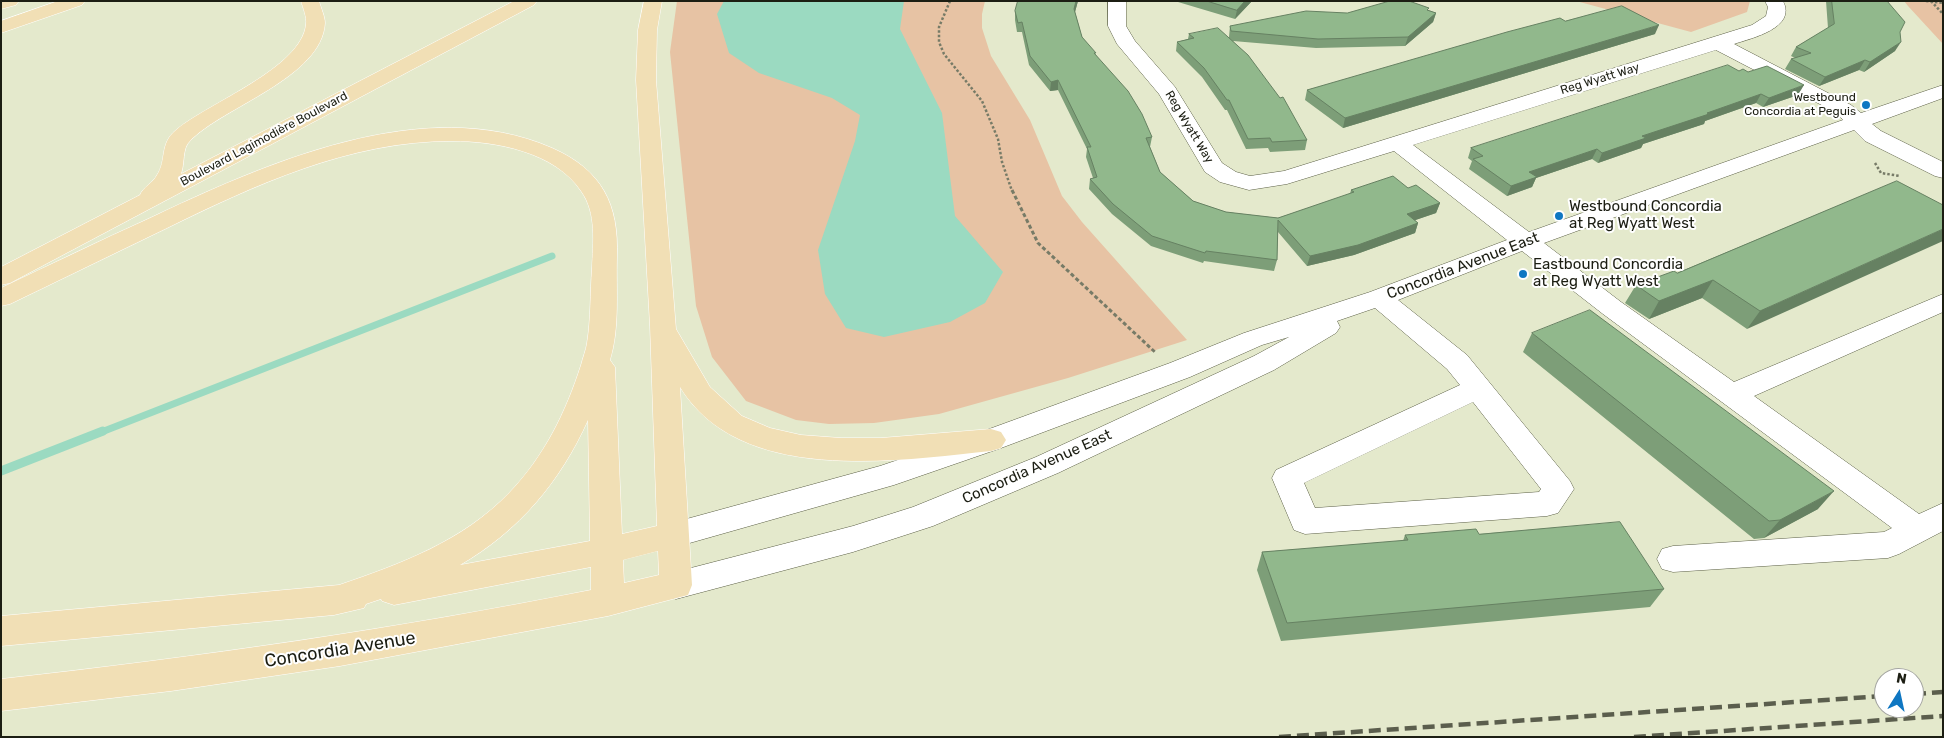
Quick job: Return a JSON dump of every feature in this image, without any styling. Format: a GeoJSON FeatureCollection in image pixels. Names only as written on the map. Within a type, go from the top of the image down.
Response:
{"type":"FeatureCollection","features":[{"type":"Feature","properties":{"kind":"main road"},"geometry":{"type":"LineString","coordinates":[[1,4],[10,1]]}},
{"type":"Feature","properties":{"kind":"main road"},"geometry":{"type":"LineString","coordinates":[[1,27],[76,1]]}},
{"type":"Feature","properties":{"kind":"main road"},"geometry":{"type":"LineString","coordinates":[[133,208],[164,183],[169,176],[174,146],[183,135],[195,125],[252,92],[299,58],[311,41],[318,25],[316,11],[310,1]]}},
{"type":"Feature","properties":{"kind":"main road","name":"Boulevard Lagimodière Boulevard"},"geometry":{"type":"LineString","coordinates":[[1,277],[528,1]]}},
{"type":"Feature","properties":{"kind":"main road"},"geometry":{"type":"LineString","coordinates":[[653,1],[646,43],[646,80],[663,326],[676,585]]}},
{"type":"Feature","properties":{"kind":"main road"},"geometry":{"type":"LineString","coordinates":[[1,298],[227,189],[310,159],[374,143],[393,139],[430,136],[500,139],[560,159],[581,175],[594,192],[601,207],[606,228],[600,345],[608,602]]}},
{"type":"Feature","properties":{"kind":"main road"},"geometry":{"type":"LineString","coordinates":[[234,155],[374,143]]}},
{"type":"Feature","properties":{"kind":"main road"},"geometry":{"type":"LineString","coordinates":[[663,326],[686,373],[706,403],[719,415],[736,425],[775,441],[810,447],[889,449],[991,440]]}},
{"type":"Feature","properties":{"kind":"main road"},"geometry":{"type":"LineString","coordinates":[[334,601],[392,581],[432,563],[468,544],[503,518],[524,496],[560,447],[574,422],[584,397],[600,345]]}},
{"type":"Feature","properties":{"kind":"main road"},"geometry":{"type":"LineString","coordinates":[[1,631],[334,601],[444,583],[606,551],[672,535]]}},
{"type":"Feature","properties":{"kind":"main road","name":"Concordia Avenue"},"geometry":{"type":"LineString","coordinates":[[1,695],[126,682],[348,650],[528,618],[608,602],[676,585]]}},
{"type":"Feature","properties":{"kind":"street","name":"Reg Wyatt Way"},"geometry":{"type":"LineString","coordinates":[[1117,1],[1117,26],[1127,44],[1168,91],[1214,167],[1228,178],[1249,183],[1272,181],[1759,29],[1775,19],[1777,7],[1774,1]]}},
{"type":"Feature","properties":{"kind":"street"},"geometry":{"type":"LineString","coordinates":[[1718,43],[1844,109],[1873,136],[1943,171]]}},
{"type":"Feature","properties":{"kind":"street","name":"Concordia Avenue East"},"geometry":{"type":"LineString","coordinates":[[672,535],[883,477],[991,440],[1180,370],[1253,339],[1379,298],[1524,242],[1943,91]]}},
{"type":"Feature","properties":{"kind":"street"},"geometry":{"type":"LineString","coordinates":[[1396,142],[1524,242],[1732,395],[1930,523],[1888,545],[1673,559]]}},
{"type":"Feature","properties":{"kind":"street"},"geometry":{"type":"LineString","coordinates":[[1379,298],[1457,362],[1478,388],[1559,489],[1548,504],[1305,520],[1286,478],[1478,388]]}},
{"type":"Feature","properties":{"kind":"street","name":"Concordia Avenue East"},"geometry":{"type":"LineString","coordinates":[[676,585],[853,539],[922,517],[1047,465],[1264,363],[1379,298]]}},
{"type":"Feature","properties":{"kind":"street"},"geometry":{"type":"LineString","coordinates":[[1732,395],[1943,302]]}},
{"type":"Feature","properties":{"kind":"path"},"geometry":{"type":"LineString","coordinates":[[950,1],[939,27],[939,42],[944,54],[982,101],[998,139],[1002,162],[1016,201],[1038,243],[1160,357]]}},
{"type":"Feature","properties":{"kind":"path"},"geometry":{"type":"LineString","coordinates":[[1926,1],[1943,3]]}},
{"type":"Feature","properties":{"kind":"path"},"geometry":{"type":"LineString","coordinates":[[1931,2],[1943,14]]}},
{"type":"Feature","properties":{"kind":"shaded area"},"geometry":{"type":"Polygon","coordinates":[[[677,1],[985,1],[982,14],[982,28],[991,56],[1030,120],[1062,196],[1082,222],[1187,340],[1068,378],[939,414],[874,423],[829,424],[796,420],[746,401],[712,357],[696,306],[670,52],[677,1]]]}},
{"type":"Feature","properties":{"kind":"shaded area"},"geometry":{"type":"Polygon","coordinates":[[[724,1],[904,1],[900,29],[942,113],[955,216],[1003,272],[985,303],[950,322],[884,337],[846,328],[825,294],[818,250],[855,141],[860,115],[832,98],[759,73],[729,53],[717,14],[724,1]]]}},
{"type":"Feature","properties":{"kind":"shaded area"},"geometry":{"type":"Polygon","coordinates":[[[1576,1],[1750,1],[1747,12],[1691,32],[1576,1]]]}},
{"type":"Feature","properties":{"kind":"shaded area"},"geometry":{"type":"Polygon","coordinates":[[[1904,1],[1943,1],[1943,44],[1908,6],[1904,1]]]}},
{"type":"Feature","properties":{"kind":"building"},"geometry":{"type":"Polygon","coordinates":[[[1018,1],[1076,1],[1074,9],[1082,37],[1128,91],[1142,114],[1152,137],[1146,138],[1160,172],[1193,201],[1226,212],[1278,218],[1354,192],[1351,190],[1393,176],[1408,188],[1416,185],[1440,203],[1407,214],[1418,223],[1358,245],[1310,256],[1278,220],[1277,260],[1206,251],[1205,253],[1152,236],[1113,204],[1090,179],[1097,177],[1087,147],[1091,147],[1058,80],[1051,82],[1030,56],[1022,22],[1018,23],[1015,11],[1018,1]]]}},
{"type":"Feature","properties":{"kind":"building"},"geometry":{"type":"Polygon","coordinates":[[[1207,1],[1245,1],[1237,10],[1207,1]]]}},
{"type":"Feature","properties":{"kind":"building"},"geometry":{"type":"Polygon","coordinates":[[[1390,1],[1409,1],[1429,8],[1427,10],[1436,13],[1408,37],[1318,39],[1231,31],[1230,26],[1306,11],[1347,13],[1390,1]]]}},
{"type":"Feature","properties":{"kind":"building"},"geometry":{"type":"Polygon","coordinates":[[[1832,1],[1887,1],[1905,22],[1900,32],[1901,42],[1870,62],[1865,60],[1825,77],[1791,59],[1811,53],[1796,47],[1834,24],[1832,1]]]}},
{"type":"Feature","properties":{"kind":"building"},"geometry":{"type":"Polygon","coordinates":[[[1622,6],[1659,25],[1345,118],[1307,90],[1507,32],[1560,18],[1565,21],[1622,6]]]}},
{"type":"Feature","properties":{"kind":"building"},"geometry":{"type":"Polygon","coordinates":[[[1218,28],[1248,55],[1280,98],[1283,97],[1307,140],[1272,142],[1270,138],[1248,139],[1229,100],[1227,100],[1204,68],[1177,42],[1194,38],[1189,34],[1218,28]]]}},
{"type":"Feature","properties":{"kind":"building"},"geometry":{"type":"Polygon","coordinates":[[[1728,65],[1739,71],[1743,69],[1748,72],[1767,66],[1804,85],[1769,98],[1761,94],[1707,113],[1709,114],[1642,136],[1646,138],[1602,153],[1597,149],[1529,172],[1537,177],[1511,186],[1473,159],[1483,156],[1471,148],[1728,65]]]}},
{"type":"Feature","properties":{"kind":"building"},"geometry":{"type":"Polygon","coordinates":[[[1897,181],[1943,205],[1943,229],[1760,311],[1713,280],[1659,301],[1636,285],[1674,271],[1677,273],[1897,181]]]}},
{"type":"Feature","properties":{"kind":"building"},"geometry":{"type":"Polygon","coordinates":[[[1590,310],[1834,491],[1780,520],[1769,521],[1532,333],[1590,310]]]}},
{"type":"Feature","properties":{"kind":"building"},"geometry":{"type":"Polygon","coordinates":[[[1620,522],[1664,589],[1287,623],[1262,552],[1408,540],[1405,535],[1476,529],[1479,534],[1620,522]]]}},
{"type":"Feature","properties":{"kind":"waterway"},"geometry":{"type":"LineString","coordinates":[[99,433],[552,256]]}},
{"type":"Feature","properties":{"kind":"waterway"},"geometry":{"type":"LineString","coordinates":[[1,471],[103,431]]}},
{"type":"Feature","properties":{"kind":"railway"},"geometry":{"type":"LineString","coordinates":[[1924,693],[1943,692]]}},
{"type":"Feature","properties":{"kind":"railway"},"geometry":{"type":"LineString","coordinates":[[1279,737],[1874,697]]}},
{"type":"Feature","properties":{"kind":"railway"},"geometry":{"type":"LineString","coordinates":[[1634,737],[1943,716]]}},
{"type":"Feature","properties":{"kind":"place","name":"Westbound Concordia at Peguis"},"geometry":{"type":"Point","coordinates":[1866,105]}},
{"type":"Feature","properties":{"kind":"place","name":"Westbound Concordia at Reg Wyatt West"},"geometry":{"type":"Point","coordinates":[1559,216]}},
{"type":"Feature","properties":{"kind":"place","name":"Eastbound Concordia at Reg Wyatt West"},"geometry":{"type":"Point","coordinates":[1523,274]}}]}
